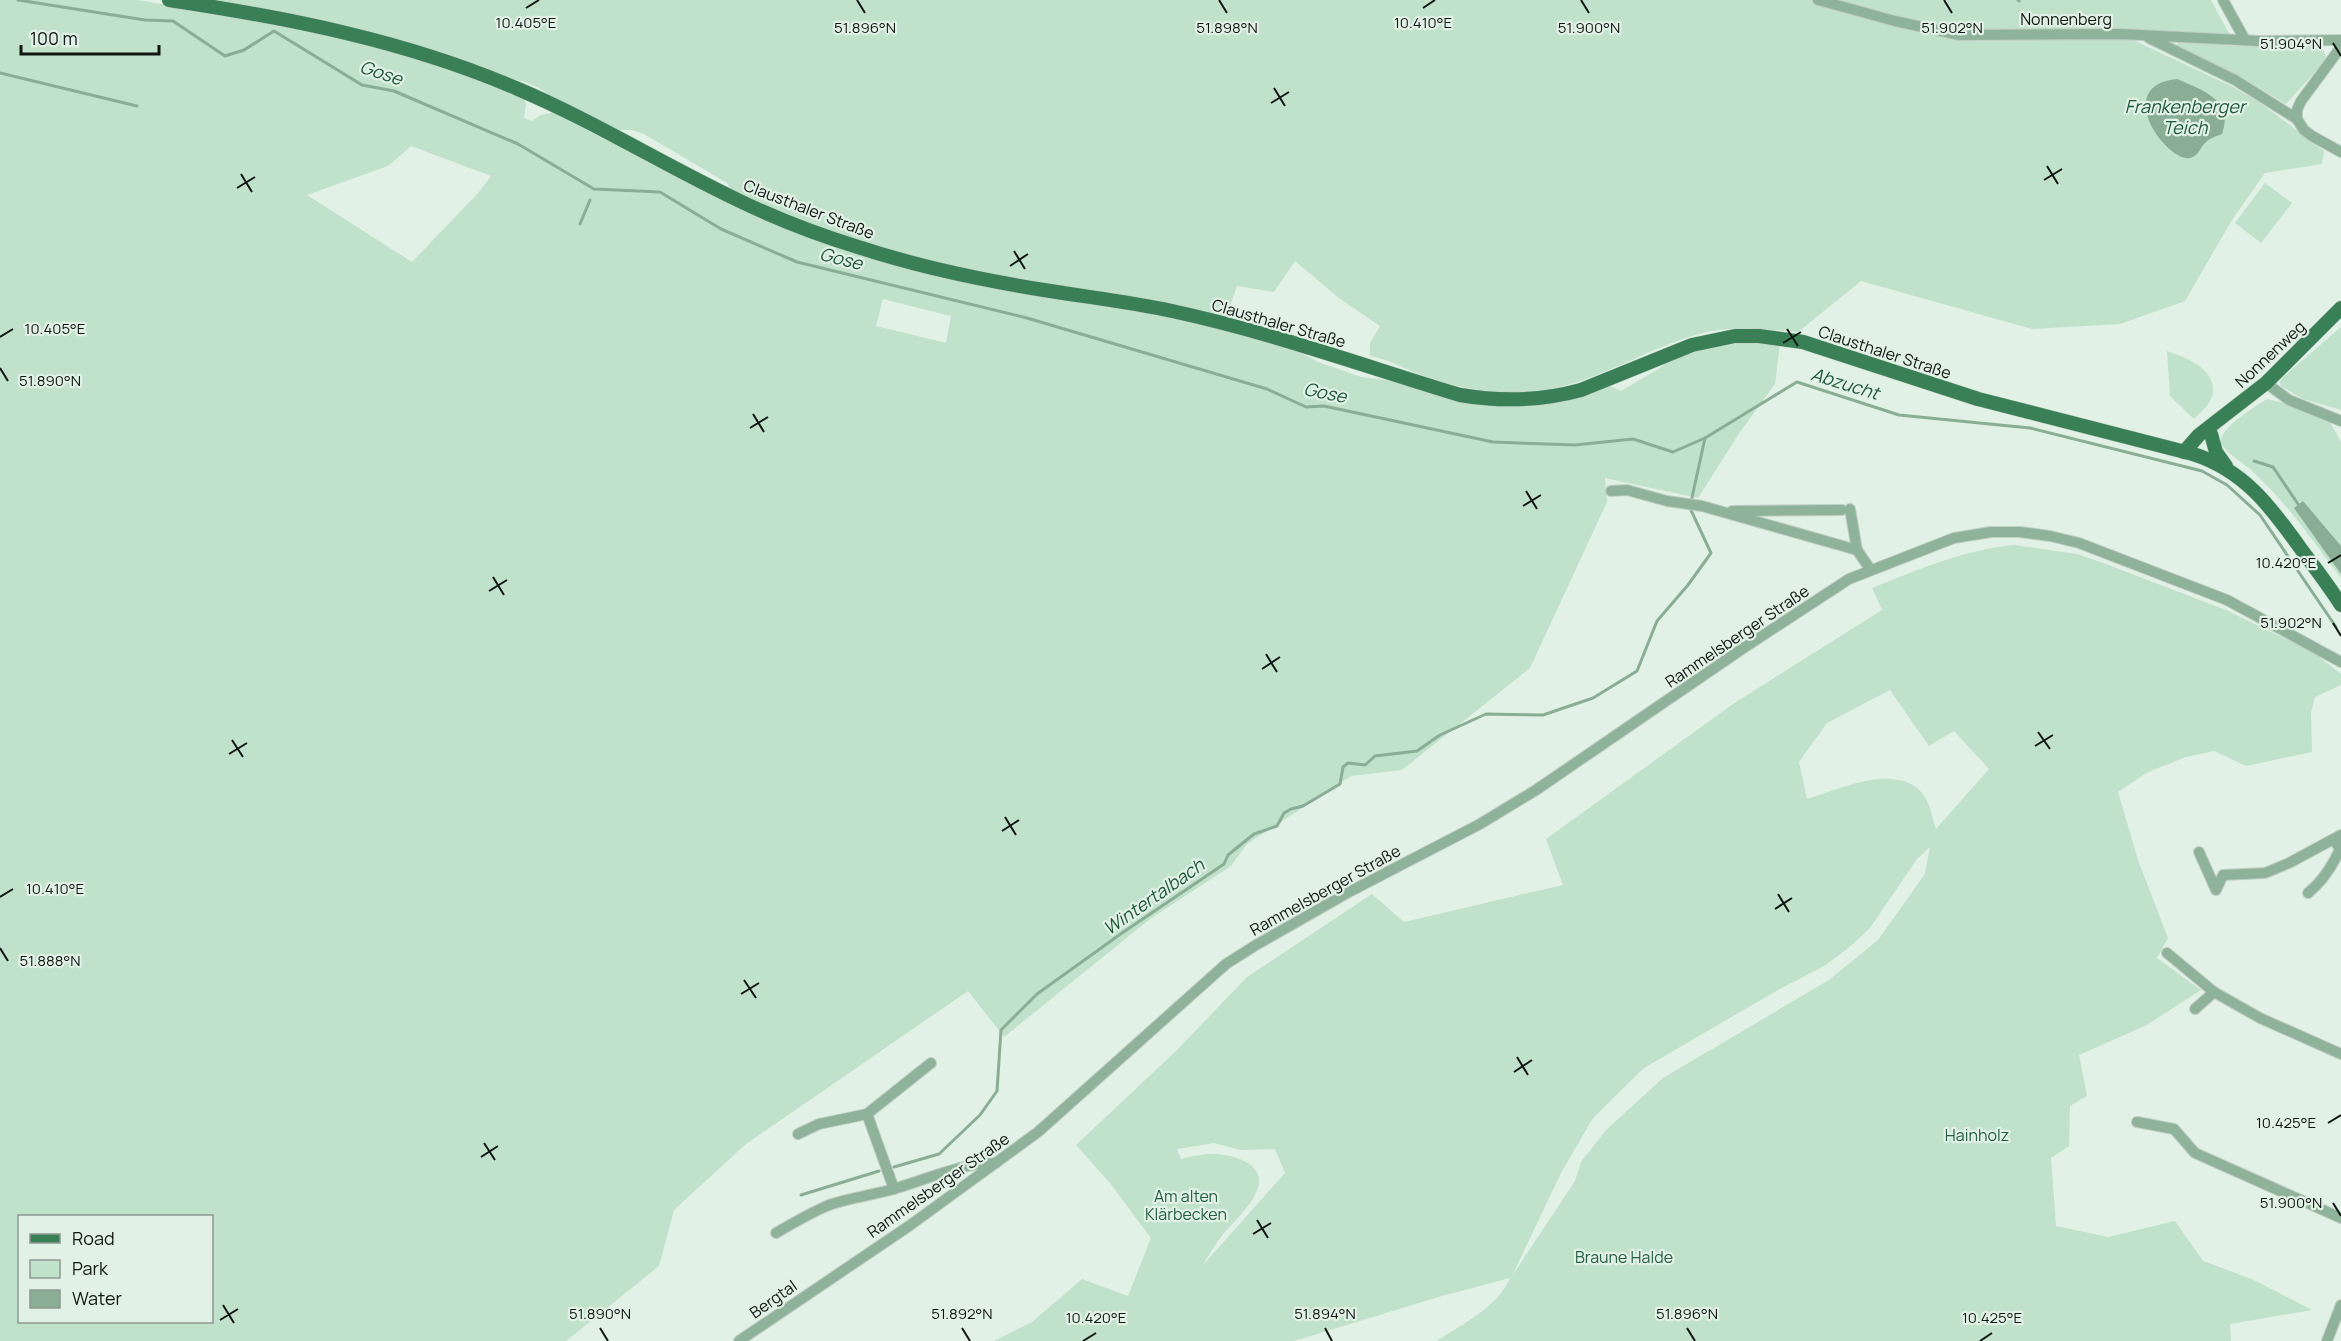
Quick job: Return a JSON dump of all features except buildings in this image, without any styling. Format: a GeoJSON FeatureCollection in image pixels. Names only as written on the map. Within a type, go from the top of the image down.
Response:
{"type":"FeatureCollection","features":[{"type":"Feature","properties":{"kind":"main road","name":"Clausthaler Straße"},"geometry":{"type":"LineString","coordinates":[[169,0],[346,32],[457,64],[593,123],[748,205],[816,232],[894,258],[957,275],[1130,303],[1212,320],[1460,395],[1490,400],[1544,399],[1581,390],[1692,345],[1735,336],[1759,336],[1820,347],[1978,399],[2189,453],[2227,468],[2249,484],[2268,503],[2340,602]]}},
{"type":"Feature","properties":{"kind":"main road","name":"Nonnenweg"},"geometry":{"type":"LineString","coordinates":[[2189,453],[2199,435],[2266,383],[2341,308]]}},
{"type":"Feature","properties":{"kind":"main road","name":"Nonnenweg"},"geometry":{"type":"LineString","coordinates":[[2189,453],[2211,434],[2218,421]]}},
{"type":"Feature","properties":{"kind":"main road"},"geometry":{"type":"LineString","coordinates":[[2211,434],[2216,452],[2227,468]]}},
{"type":"Feature","properties":{"kind":"street","name":"Nonnenberg"},"geometry":{"type":"LineString","coordinates":[[1818,0],[1895,21],[1959,35],[2143,35],[2235,80],[2297,118],[2304,130],[2341,152]]}},
{"type":"Feature","properties":{"kind":"street"},"geometry":{"type":"LineString","coordinates":[[2223,0],[2245,40]]}},
{"type":"Feature","properties":{"kind":"street"},"geometry":{"type":"LineString","coordinates":[[2143,35],[2245,40],[2341,40]]}},
{"type":"Feature","properties":{"kind":"street"},"geometry":{"type":"LineString","coordinates":[[2297,118],[2301,100],[2341,47]]}},
{"type":"Feature","properties":{"kind":"street"},"geometry":{"type":"LineString","coordinates":[[2266,383],[2289,400],[2341,421]]}},
{"type":"Feature","properties":{"kind":"street"},"geometry":{"type":"LineString","coordinates":[[1611,491],[1627,490],[1702,506],[1857,550]]}},
{"type":"Feature","properties":{"kind":"street"},"geometry":{"type":"LineString","coordinates":[[1720,512],[1846,510],[1857,550],[1870,569]]}},
{"type":"Feature","properties":{"kind":"street","name":"Rammelsberger Straße"},"geometry":{"type":"LineString","coordinates":[[825,1281],[909,1226],[1038,1132],[1226,964],[1349,892],[1480,824],[1536,790],[1742,649],[1849,579],[1870,569],[1954,538],[1991,532],[2050,536],[2079,543],[2227,600],[2341,662]]}},
{"type":"Feature","properties":{"kind":"street"},"geometry":{"type":"LineString","coordinates":[[2199,852],[2216,890],[2223,875],[2265,873],[2337,837],[2340,849],[2334,861],[2322,882],[2308,893]]}},
{"type":"Feature","properties":{"kind":"street"},"geometry":{"type":"LineString","coordinates":[[2167,953],[2214,992],[2260,1018],[2341,1054]]}},
{"type":"Feature","properties":{"kind":"street"},"geometry":{"type":"LineString","coordinates":[[2195,1009],[2214,992]]}},
{"type":"Feature","properties":{"kind":"street"},"geometry":{"type":"LineString","coordinates":[[798,1134],[819,1124],[867,1114],[931,1063]]}},
{"type":"Feature","properties":{"kind":"street","name":"Rammelsberger Straße"},"geometry":{"type":"LineString","coordinates":[[867,1114],[894,1189]]}},
{"type":"Feature","properties":{"kind":"street"},"geometry":{"type":"LineString","coordinates":[[2136,1122],[2174,1128],[2195,1153],[2341,1218]]}},
{"type":"Feature","properties":{"kind":"street"},"geometry":{"type":"LineString","coordinates":[[776,1233],[799,1219],[831,1205],[894,1189],[956,1169],[982,1164],[997,1164]]}},
{"type":"Feature","properties":{"kind":"street","name":"Bergtal"},"geometry":{"type":"LineString","coordinates":[[739,1341],[825,1281]]}},
{"type":"Feature","properties":{"kind":"street"},"geometry":{"type":"LineString","coordinates":[[2327,1341],[2341,1305]]}},
{"type":"Feature","properties":{"kind":"green space"},"geometry":{"type":"Polygon","coordinates":[[[0,0],[137,0],[255,19],[401,51],[523,97],[526,104],[524,118],[532,121],[541,115],[555,112],[605,140],[622,144],[813,237],[1201,324],[1298,351],[1318,362],[1361,377],[1386,380],[1489,406],[1544,405],[1608,385],[1621,391],[1660,368],[1667,361],[1694,352],[1747,341],[1780,344],[1775,384],[1740,432],[1698,498],[1605,478],[1607,502],[1530,668],[1402,770],[1351,776],[1247,844],[1231,866],[1150,919],[1004,1037],[968,991],[746,1144],[674,1210],[659,1266],[566,1341],[0,1341],[0,0]],[[411,146],[388,166],[307,195],[412,262],[479,192],[491,176],[411,146]],[[883,299],[876,326],[946,343],[951,316],[883,299]]]}},
{"type":"Feature","properties":{"kind":"green space"},"geometry":{"type":"Polygon","coordinates":[[[204,0],[2211,0],[2231,37],[2129,38],[2233,87],[2259,102],[2324,151],[2322,164],[2265,173],[2232,220],[2185,301],[2120,324],[2032,329],[1861,281],[1798,332],[1741,328],[1707,332],[1665,345],[1605,372],[1564,386],[1527,392],[1479,390],[1432,379],[1370,356],[1370,343],[1380,326],[1340,299],[1295,261],[1274,292],[1237,286],[1226,317],[1001,278],[899,255],[818,227],[731,190],[727,183],[644,134],[632,130],[618,130],[553,98],[533,85],[204,0]]]}},
{"type":"Feature","properties":{"kind":"green space"},"geometry":{"type":"Polygon","coordinates":[[[2178,41],[2238,46],[2307,45],[2323,49],[2326,57],[2286,104],[2247,81],[2177,47],[2178,41]]]}},
{"type":"Feature","properties":{"kind":"green space"},"geometry":{"type":"Polygon","coordinates":[[[2265,183],[2292,203],[2261,243],[2235,223],[2265,183]]]}},
{"type":"Feature","properties":{"kind":"green space"},"geometry":{"type":"Polygon","coordinates":[[[2341,327],[2341,410],[2303,399],[2281,386],[2280,382],[2283,377],[2341,327]]]}},
{"type":"Feature","properties":{"kind":"green space"},"geometry":{"type":"Polygon","coordinates":[[[2167,351],[2198,365],[2209,376],[2213,392],[2211,399],[2194,419],[2170,396],[2167,351]]]}},
{"type":"Feature","properties":{"kind":"green space"},"geometry":{"type":"Polygon","coordinates":[[[2267,399],[2284,403],[2330,422],[2341,442],[2341,578],[2276,495],[2222,444],[2223,435],[2233,423],[2267,399]]]}},
{"type":"Feature","properties":{"kind":"green space"},"geometry":{"type":"Polygon","coordinates":[[[2014,545],[2077,554],[2106,564],[2226,610],[2314,653],[2341,674],[2341,685],[2315,697],[2311,713],[2312,752],[2246,766],[2214,751],[2186,757],[2148,772],[2118,792],[2138,860],[2168,938],[2157,958],[2201,990],[2147,1025],[2079,1055],[2087,1096],[2070,1106],[2069,1146],[2051,1158],[2056,1226],[2108,1237],[2175,1221],[2203,1261],[2254,1280],[2312,1310],[2230,1324],[2231,1341],[1437,1341],[1488,1306],[1497,1298],[1510,1278],[1294,1341],[994,1341],[1032,1322],[1082,1279],[1128,1296],[1151,1238],[1110,1183],[1076,1145],[1177,1050],[1247,977],[1372,894],[1404,922],[1563,885],[1546,839],[1733,704],[1882,610],[1872,588],[1942,561],[2014,545]],[[1890,690],[1827,723],[1799,762],[1807,799],[1869,780],[1901,780],[1914,786],[1925,797],[1936,829],[1989,769],[1954,731],[1929,746],[1890,690]],[[1930,847],[1917,859],[1870,928],[1852,945],[1826,965],[1778,990],[1644,1068],[1593,1118],[1561,1173],[1512,1276],[1575,1181],[1581,1162],[1606,1130],[1663,1078],[1829,980],[1878,940],[1925,874],[1930,847]],[[1214,1143],[1177,1149],[1181,1159],[1213,1154],[1236,1158],[1254,1168],[1259,1177],[1258,1186],[1248,1206],[1220,1239],[1203,1265],[1285,1173],[1275,1149],[1240,1150],[1214,1143]]]}},
{"type":"Feature","properties":{"kind":"water","name":"Frankenberger Teich"},"geometry":{"type":"Polygon","coordinates":[[[2177,79],[2206,92],[2220,105],[2224,113],[2225,122],[2222,134],[2204,144],[2190,158],[2180,156],[2169,149],[2150,123],[2146,108],[2148,95],[2157,85],[2177,79]]]}},
{"type":"Feature","properties":{"kind":"water"},"geometry":{"type":"Polygon","coordinates":[[[2303,501],[2341,546],[2341,574],[2294,508],[2303,501]]]}},
{"type":"Feature","properties":{"kind":"waterway","name":"Gose"},"geometry":{"type":"LineString","coordinates":[[18,0],[145,20],[173,21],[225,56],[244,50],[274,31],[362,85],[394,91],[518,144],[594,189],[660,192],[721,229],[797,262],[1027,318],[1267,389],[1306,407],[1324,406],[1493,442],[1575,445],[1633,439],[1673,452],[1705,438]]}},
{"type":"Feature","properties":{"kind":"waterway"},"geometry":{"type":"LineString","coordinates":[[0,73],[137,106]]}},
{"type":"Feature","properties":{"kind":"waterway"},"geometry":{"type":"LineString","coordinates":[[580,224],[590,200]]}},
{"type":"Feature","properties":{"kind":"waterway","name":"Abzucht"},"geometry":{"type":"LineString","coordinates":[[1691,502],[1705,438],[1797,382],[1899,415],[2030,428],[2202,471],[2227,485],[2260,515],[2336,627]]}},
{"type":"Feature","properties":{"kind":"waterway"},"geometry":{"type":"LineString","coordinates":[[2254,461],[2273,467],[2298,504]]}},
{"type":"Feature","properties":{"kind":"waterway","name":"Wintertalbach"},"geometry":{"type":"LineString","coordinates":[[894,1167],[939,1154],[980,1115],[997,1091],[1001,1030],[1037,994],[1224,864],[1228,855],[1254,834],[1277,826],[1284,813],[1303,806],[1340,784],[1343,767],[1348,763],[1365,765],[1375,756],[1417,751],[1440,735],[1486,714],[1543,715],[1593,698],[1637,671],[1657,621],[1688,585],[1711,553],[1690,508]]}},
{"type":"Feature","properties":{"kind":"waterway","name":"Wintertalbach"},"geometry":{"type":"LineString","coordinates":[[801,1195],[879,1171]]}},
{"type":"Feature","properties":{"kind":"park label","name":"Hainholz"},"geometry":{"type":"Point","coordinates":[1977,1135]}},
{"type":"Feature","properties":{"kind":"park label","name":"Am alten Klärbecken"},"geometry":{"type":"Point","coordinates":[1186,1205]}},
{"type":"Feature","properties":{"kind":"park label","name":"Braune Halde"},"geometry":{"type":"Point","coordinates":[1624,1257]}}]}
